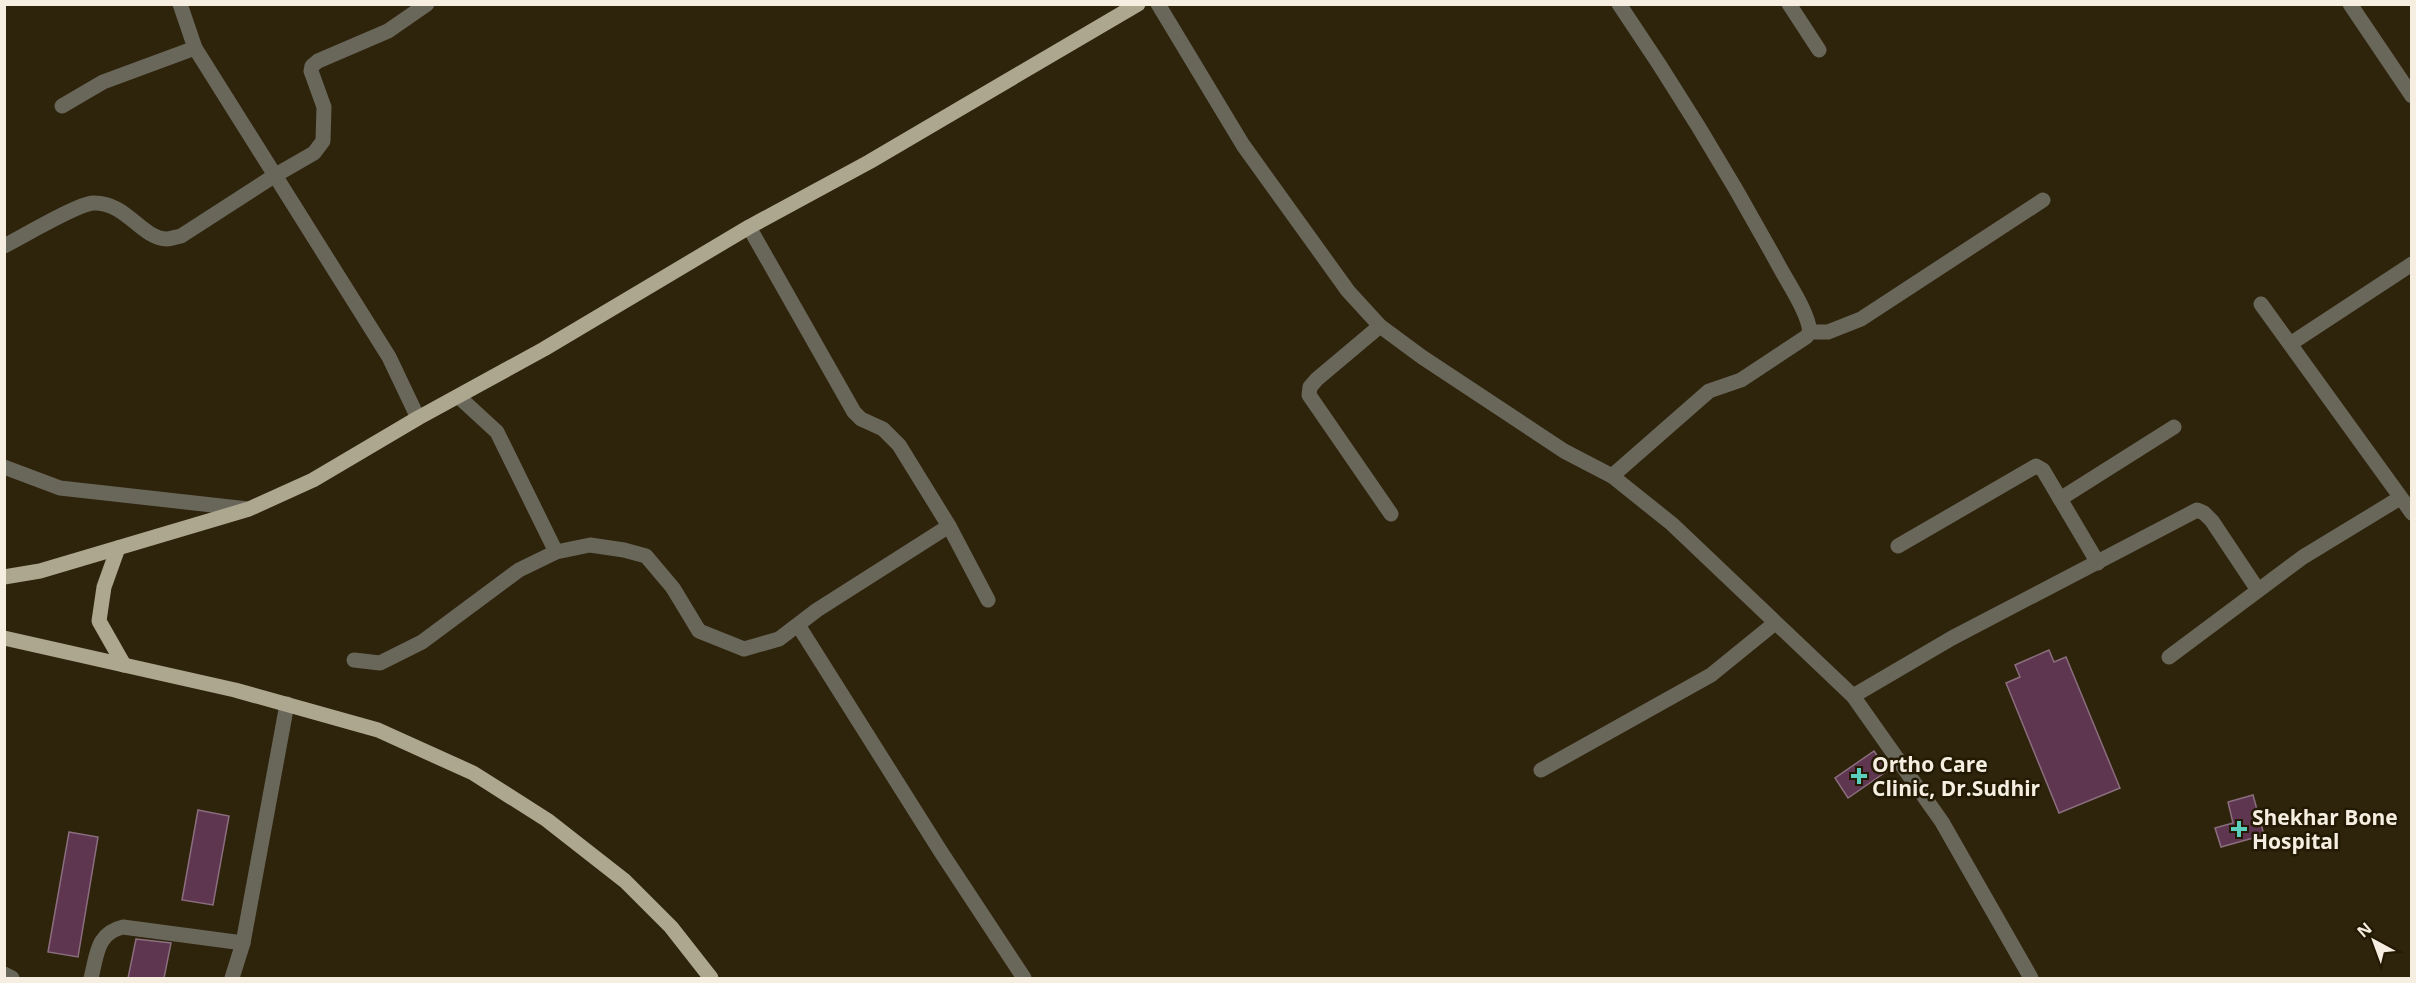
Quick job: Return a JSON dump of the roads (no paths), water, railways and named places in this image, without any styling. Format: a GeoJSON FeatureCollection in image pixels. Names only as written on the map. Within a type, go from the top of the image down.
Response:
{"type":"FeatureCollection","features":[{"type":"Feature","properties":{"kind":"main road"},"geometry":{"type":"LineString","coordinates":[[4,577],[40,571],[249,509],[313,480],[749,227],[870,162],[1138,4]]}},
{"type":"Feature","properties":{"kind":"main road"},"geometry":{"type":"LineString","coordinates":[[118,548],[104,587],[99,621],[124,665]]}},
{"type":"Feature","properties":{"kind":"main road"},"geometry":{"type":"LineString","coordinates":[[4,638],[287,704],[378,730],[473,773],[547,820],[625,881],[671,927],[711,978]]}},
{"type":"Feature","properties":{"kind":"street"},"geometry":{"type":"LineString","coordinates":[[180,4],[195,48],[389,357],[418,418]]}},
{"type":"Feature","properties":{"kind":"street"},"geometry":{"type":"LineString","coordinates":[[4,246],[76,208],[92,203],[117,207],[151,234],[166,239],[181,236],[314,153],[323,141],[324,107],[311,71],[312,66],[318,61],[388,31],[427,4]]}},
{"type":"Feature","properties":{"kind":"street"},"geometry":{"type":"LineString","coordinates":[[1158,4],[1243,145],[1348,291],[1380,326],[1422,357],[1564,451],[1612,476],[1672,524],[1853,696],[1942,822],[2031,978]]}},
{"type":"Feature","properties":{"kind":"street"},"geometry":{"type":"LineString","coordinates":[[1619,4],[1669,78],[1756,224],[1797,301],[1810,332]]}},
{"type":"Feature","properties":{"kind":"street"},"geometry":{"type":"LineString","coordinates":[[1789,4],[1819,50]]}},
{"type":"Feature","properties":{"kind":"street"},"geometry":{"type":"LineString","coordinates":[[2350,4],[2412,96]]}},
{"type":"Feature","properties":{"kind":"street"},"geometry":{"type":"LineString","coordinates":[[62,106],[103,82],[195,48]]}},
{"type":"Feature","properties":{"kind":"street"},"geometry":{"type":"LineString","coordinates":[[1810,332],[1828,332],[1861,319],[2043,200]]}},
{"type":"Feature","properties":{"kind":"street"},"geometry":{"type":"LineString","coordinates":[[749,227],[854,412],[861,419],[883,429],[898,445],[949,526],[988,600]]}},
{"type":"Feature","properties":{"kind":"street"},"geometry":{"type":"LineString","coordinates":[[2290,344],[2412,264]]}},
{"type":"Feature","properties":{"kind":"street"},"geometry":{"type":"LineString","coordinates":[[2261,304],[2412,513]]}},
{"type":"Feature","properties":{"kind":"street"},"geometry":{"type":"LineString","coordinates":[[1380,326],[1317,379],[1309,395],[1391,514]]}},
{"type":"Feature","properties":{"kind":"street"},"geometry":{"type":"LineString","coordinates":[[1612,476],[1709,391],[1742,380],[1810,332]]}},
{"type":"Feature","properties":{"kind":"street"},"geometry":{"type":"LineString","coordinates":[[459,397],[497,432],[556,552]]}},
{"type":"Feature","properties":{"kind":"street"},"geometry":{"type":"LineString","coordinates":[[2061,499],[2174,427]]}},
{"type":"Feature","properties":{"kind":"street"},"geometry":{"type":"LineString","coordinates":[[1898,546],[2032,466],[2039,466],[2098,563]]}},
{"type":"Feature","properties":{"kind":"street"},"geometry":{"type":"LineString","coordinates":[[4,467],[60,488],[249,509]]}},
{"type":"Feature","properties":{"kind":"street"},"geometry":{"type":"LineString","coordinates":[[2169,657],[2303,557],[2400,498]]}},
{"type":"Feature","properties":{"kind":"street"},"geometry":{"type":"LineString","coordinates":[[1853,696],[1952,638],[2197,510],[2212,521],[2258,590]]}},
{"type":"Feature","properties":{"kind":"street"},"geometry":{"type":"LineString","coordinates":[[354,660],[380,663],[422,642],[519,570],[556,552],[590,545],[646,556],[673,588],[699,631],[729,645],[744,649],[779,639],[817,610],[949,526]]}},
{"type":"Feature","properties":{"kind":"street"},"geometry":{"type":"LineString","coordinates":[[1541,770],[1711,675],[1775,623]]}},
{"type":"Feature","properties":{"kind":"street"},"geometry":{"type":"LineString","coordinates":[[798,625],[940,852],[1023,978]]}},
{"type":"Feature","properties":{"kind":"street"},"geometry":{"type":"LineString","coordinates":[[232,978],[243,943],[287,704]]}},
{"type":"Feature","properties":{"kind":"street"},"geometry":{"type":"LineString","coordinates":[[1983,894],[2004,914],[2042,978]]}},
{"type":"Feature","properties":{"kind":"street"},"geometry":{"type":"LineString","coordinates":[[91,978],[101,941],[112,929],[123,927],[243,943]]}},
{"type":"Feature","properties":{"kind":"street"},"geometry":{"type":"LineString","coordinates":[[4,974],[12,978]]}},
{"type":"Feature","properties":{"kind":"place","name":"Ortho Care Clinic, Dr.Sudhir"},"geometry":{"type":"Point","coordinates":[1859,776]}},
{"type":"Feature","properties":{"kind":"place","name":"Shekhar Bone Hospital"},"geometry":{"type":"Point","coordinates":[2239,829]}}]}
